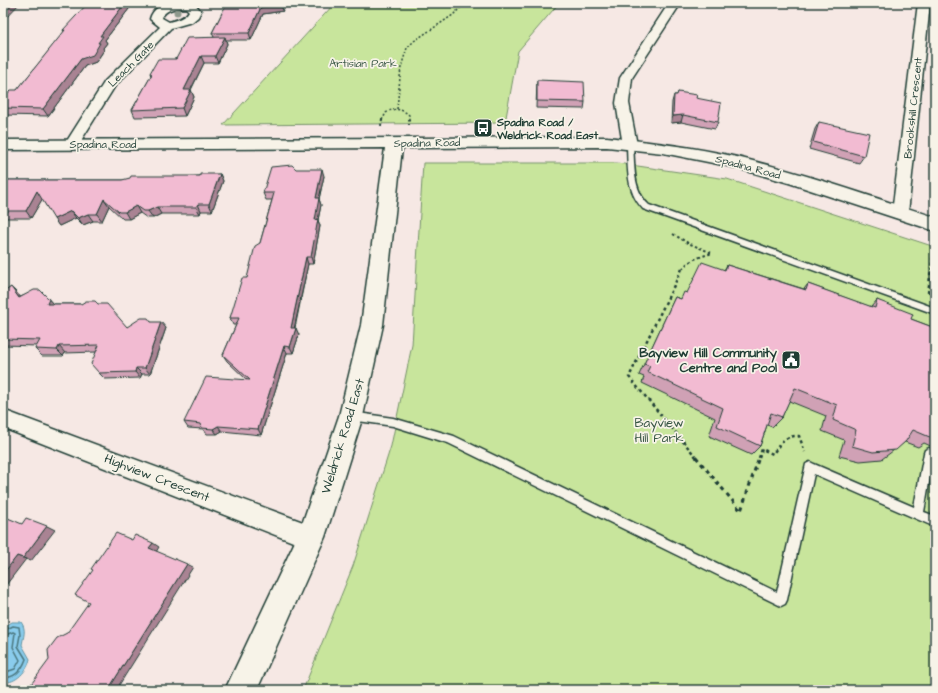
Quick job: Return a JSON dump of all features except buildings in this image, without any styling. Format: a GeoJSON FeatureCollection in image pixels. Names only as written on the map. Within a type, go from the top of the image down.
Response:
{"type":"FeatureCollection","features":[{"type":"Feature","properties":{"kind":"street"},"geometry":{"type":"LineString","coordinates":[[630,145],[621,96],[623,86],[626,78],[675,3]]}},
{"type":"Feature","properties":{"kind":"street","name":"Brookshill Crescent"},"geometry":{"type":"LineString","coordinates":[[900,212],[924,3]]}},
{"type":"Feature","properties":{"kind":"street","name":"Leach Gate"},"geometry":{"type":"LineString","coordinates":[[72,144],[110,84],[167,26]]}},
{"type":"Feature","properties":{"kind":"street","name":"Spadina Road"},"geometry":{"type":"LineString","coordinates":[[3,145],[387,135],[607,142],[663,148],[735,162],[935,224]]}},
{"type":"Feature","properties":{"kind":"street","name":"Weldrick Road East"},"geometry":{"type":"LineString","coordinates":[[241,690],[312,537],[351,416],[372,325],[387,135]]}},
{"type":"Feature","properties":{"kind":"street","name":"Highview Crescent"},"geometry":{"type":"LineString","coordinates":[[3,419],[312,537]]}},
{"type":"Feature","properties":{"kind":"lane"},"geometry":{"type":"LineString","coordinates":[[630,145],[635,194],[639,201],[646,207],[935,311]]}},
{"type":"Feature","properties":{"kind":"lane"},"geometry":{"type":"LineString","coordinates":[[351,416],[393,422],[450,439],[781,600],[810,467],[935,522]]}},
{"type":"Feature","properties":{"kind":"lane"},"geometry":{"type":"LineString","coordinates":[[918,514],[929,453]]}},
{"type":"Feature","properties":{"kind":"path"},"geometry":{"type":"LineString","coordinates":[[397,108],[401,67],[407,48],[414,41],[453,15],[465,3]]}},
{"type":"Feature","properties":{"kind":"path"},"geometry":{"type":"LineString","coordinates":[[387,135],[384,115],[389,110],[397,108],[405,111],[409,115],[409,125]]}},
{"type":"Feature","properties":{"kind":"path"},"geometry":{"type":"LineString","coordinates":[[668,231],[688,243],[712,253],[693,259],[684,266],[629,377],[741,511],[762,450],[773,454],[780,441],[791,435],[799,436],[810,467]]}},
{"type":"Feature","properties":{"kind":"path"},"geometry":{"type":"LineString","coordinates":[[927,308],[934,244]]}},
{"type":"Feature","properties":{"kind":"green space","name":"Artisian Park"},"geometry":{"type":"Polygon","coordinates":[[[335,3],[559,3],[518,51],[505,123],[223,125],[335,3]]]}},
{"type":"Feature","properties":{"kind":"green space","name":"Bayview Hill Park"},"geometry":{"type":"Polygon","coordinates":[[[423,163],[617,163],[727,179],[935,247],[935,690],[303,690],[353,566],[391,446],[412,345],[423,163]]]}},
{"type":"Feature","properties":{"kind":"water"},"geometry":{"type":"Polygon","coordinates":[[[12,622],[21,622],[23,625],[24,634],[22,645],[30,659],[27,668],[17,679],[3,682],[3,628],[12,622]]]}},
{"type":"Feature","properties":{"kind":"place","name":"Spadina Road / Weldrick Road East"},"geometry":{"type":"Point","coordinates":[483,128]}},
{"type":"Feature","properties":{"kind":"place","name":"Bayview Hill Community Centre and Pool"},"geometry":{"type":"Point","coordinates":[791,360]}}]}
